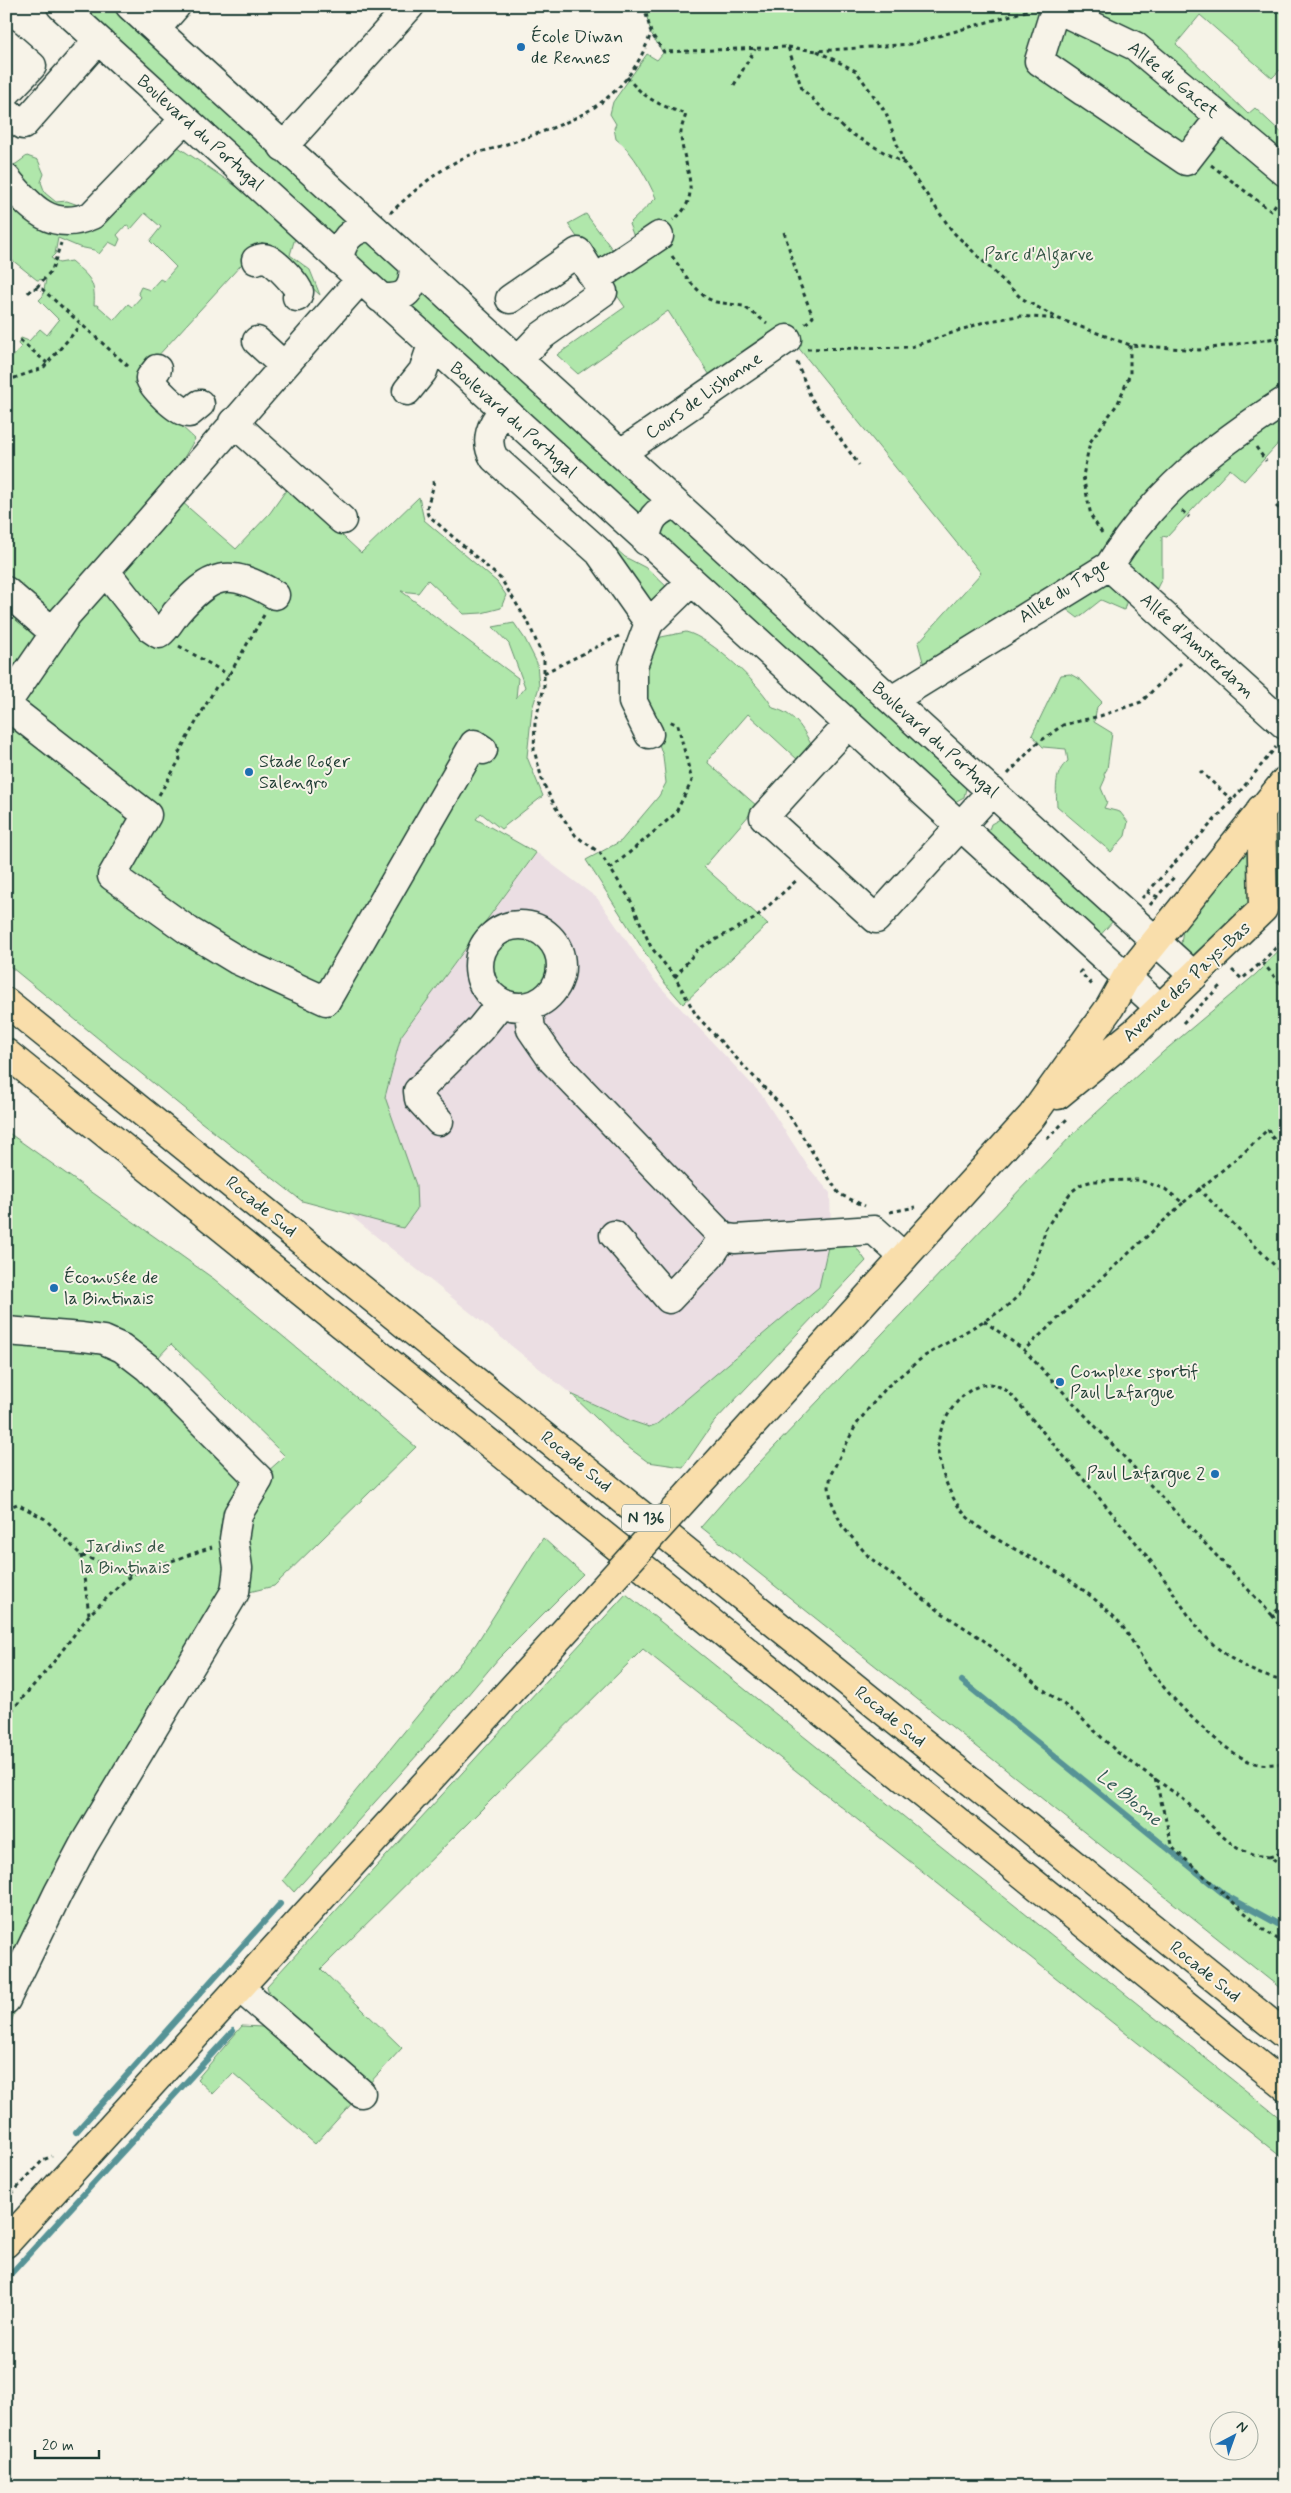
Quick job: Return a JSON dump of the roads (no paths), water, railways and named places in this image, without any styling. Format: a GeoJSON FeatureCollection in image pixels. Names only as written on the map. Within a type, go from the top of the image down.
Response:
{"type":"FeatureCollection","features":[{"type":"Feature","properties":{"kind":"main road","name":"Avenue des Pays-Bas"},"geometry":{"type":"LineString","coordinates":[[6,2243],[1032,1116],[1110,1007],[1126,978],[1157,942],[1285,781]]}},
{"type":"Feature","properties":{"kind":"main road","name":"Avenue des Pays-Bas"},"geometry":{"type":"LineString","coordinates":[[1032,1116],[1124,1041],[1218,954],[1263,909],[1257,814]]}},
{"type":"Feature","properties":{"kind":"main road","name":"Rocade Sud"},"geometry":{"type":"LineString","coordinates":[[6,1002],[1285,2035]]}},
{"type":"Feature","properties":{"kind":"main road","name":"N 136"},"geometry":{"type":"LineString","coordinates":[[6,1053],[1285,2086]]}},
{"type":"Feature","properties":{"kind":"street","name":"Boulevard du Portugal"},"geometry":{"type":"LineString","coordinates":[[61,6],[1159,1007]]}},
{"type":"Feature","properties":{"kind":"street","name":"Boulevard du Portugal"},"geometry":{"type":"LineString","coordinates":[[130,6],[892,700],[999,783],[1157,942],[1194,976]]}},
{"type":"Feature","properties":{"kind":"street"},"geometry":{"type":"LineString","coordinates":[[156,29],[176,6]]}},
{"type":"Feature","properties":{"kind":"street"},"geometry":{"type":"LineString","coordinates":[[283,147],[410,6]]}},
{"type":"Feature","properties":{"kind":"street"},"geometry":{"type":"LineString","coordinates":[[1054,7],[1038,61],[1186,162],[1220,117]]}},
{"type":"Feature","properties":{"kind":"street","name":"Allée du Gacet"},"geometry":{"type":"LineString","coordinates":[[1054,7],[1135,46],[1285,172]]}},
{"type":"Feature","properties":{"kind":"street"},"geometry":{"type":"LineString","coordinates":[[6,111],[24,125],[98,40]]}},
{"type":"Feature","properties":{"kind":"street"},"geometry":{"type":"LineString","coordinates":[[6,43],[32,66],[6,93]]}},
{"type":"Feature","properties":{"kind":"street"},"geometry":{"type":"LineString","coordinates":[[36,69],[56,87]]}},
{"type":"Feature","properties":{"kind":"street"},"geometry":{"type":"LineString","coordinates":[[6,178],[19,194],[42,213],[67,223],[92,215],[185,119]]}},
{"type":"Feature","properties":{"kind":"street"},"geometry":{"type":"LineString","coordinates":[[339,260],[348,235],[360,228],[371,226]]}},
{"type":"Feature","properties":{"kind":"street"},"geometry":{"type":"LineString","coordinates":[[595,279],[665,229]]}},
{"type":"Feature","properties":{"kind":"street"},"geometry":{"type":"LineString","coordinates":[[510,299],[578,252],[603,292],[540,337],[518,360]]}},
{"type":"Feature","properties":{"kind":"street"},"geometry":{"type":"LineString","coordinates":[[256,260],[266,258],[276,266],[297,285],[299,292],[297,297]]}},
{"type":"Feature","properties":{"kind":"street"},"geometry":{"type":"LineString","coordinates":[[380,298],[394,298],[408,291],[412,284],[414,265]]}},
{"type":"Feature","properties":{"kind":"street"},"geometry":{"type":"LineString","coordinates":[[6,591],[52,631],[106,572],[283,365],[360,280]]}},
{"type":"Feature","properties":{"kind":"street"},"geometry":{"type":"LineString","coordinates":[[257,342],[283,365]]}},
{"type":"Feature","properties":{"kind":"street","name":"Cours de Lisbonne"},"geometry":{"type":"LineString","coordinates":[[621,453],[792,343]]}},
{"type":"Feature","properties":{"kind":"street"},"geometry":{"type":"LineString","coordinates":[[407,391],[423,371],[426,356],[432,345]]}},
{"type":"Feature","properties":{"kind":"street"},"geometry":{"type":"LineString","coordinates":[[154,375],[182,412],[189,413],[200,404]]}},
{"type":"Feature","properties":{"kind":"street","name":"Allée du Tage"},"geometry":{"type":"LineString","coordinates":[[892,700],[1109,566],[1129,534],[1163,494],[1210,452],[1285,400]]}},
{"type":"Feature","properties":{"kind":"street"},"geometry":{"type":"LineString","coordinates":[[503,410],[495,420],[489,434],[490,452],[494,458],[599,552],[649,623]]}},
{"type":"Feature","properties":{"kind":"street"},"geometry":{"type":"LineString","coordinates":[[233,422],[305,477],[342,520]]}},
{"type":"Feature","properties":{"kind":"street"},"geometry":{"type":"LineString","coordinates":[[646,541],[649,522],[659,510],[676,504]]}},
{"type":"Feature","properties":{"kind":"street","name":"Allée d'Amsterdam"},"geometry":{"type":"LineString","coordinates":[[1109,566],[1198,647],[1282,735]]}},
{"type":"Feature","properties":{"kind":"street"},"geometry":{"type":"LineString","coordinates":[[106,572],[150,628],[159,634],[195,591],[226,576],[248,580],[275,595]]}},
{"type":"Feature","properties":{"kind":"street"},"geometry":{"type":"LineString","coordinates":[[650,734],[633,702],[633,666],[649,623],[691,582]]}},
{"type":"Feature","properties":{"kind":"street"},"geometry":{"type":"LineString","coordinates":[[65,617],[6,704],[147,816],[112,876],[189,932],[238,960],[326,1001],[474,744],[483,750]]}},
{"type":"Feature","properties":{"kind":"street"},"geometry":{"type":"LineString","coordinates":[[848,725],[764,816],[876,919],[999,783]]}},
{"type":"Feature","properties":{"kind":"street"},"geometry":{"type":"LineString","coordinates":[[524,925],[543,931],[553,941],[560,954],[561,967],[558,981],[552,992],[541,1002],[528,1006],[514,1007],[501,1003],[490,995],[482,984],[478,971],[479,957],[484,945],[492,934],[504,927],[524,925]]}},
{"type":"Feature","properties":{"kind":"street"},"geometry":{"type":"LineString","coordinates":[[440,1121],[419,1099],[418,1091],[480,1029],[501,1003]]}},
{"type":"Feature","properties":{"kind":"street"},"geometry":{"type":"LineString","coordinates":[[528,1006],[531,1029],[553,1061],[723,1237],[735,1239],[874,1220],[904,1257]]}},
{"type":"Feature","properties":{"kind":"street"},"geometry":{"type":"LineString","coordinates":[[614,1235],[669,1299],[710,1255],[723,1237]]}},
{"type":"Feature","properties":{"kind":"street"},"geometry":{"type":"LineString","coordinates":[[6,1331],[104,1340],[122,1348],[148,1368],[259,1479],[238,1514],[234,1539],[238,1568],[235,1592],[84,1844],[6,2000]]}},
{"type":"Feature","properties":{"kind":"street"},"geometry":{"type":"LineString","coordinates":[[240,1988],[361,2093]]}},
{"type":"Feature","properties":{"kind":"waterway","name":"Le Blosne"},"geometry":{"type":"LineString","coordinates":[[962,1681],[1225,1895],[1285,1928]]}},
{"type":"Feature","properties":{"kind":"waterway"},"geometry":{"type":"LineString","coordinates":[[76,2132],[280,1904]]}},
{"type":"Feature","properties":{"kind":"waterway"},"geometry":{"type":"LineString","coordinates":[[6,2279],[233,2031]]}},
{"type":"Feature","properties":{"kind":"place","name":"École Diwan de Rennes"},"geometry":{"type":"Point","coordinates":[521,47]}},
{"type":"Feature","properties":{"kind":"place","name":"Stade Roger Salengro"},"geometry":{"type":"Point","coordinates":[249,772]}},
{"type":"Feature","properties":{"kind":"place","name":"Écomusée de la Bintinais"},"geometry":{"type":"Point","coordinates":[54,1288]}},
{"type":"Feature","properties":{"kind":"place","name":"Complexe sportif Paul Lafargue"},"geometry":{"type":"Point","coordinates":[1060,1382]}},
{"type":"Feature","properties":{"kind":"place","name":"Paul Lafargue 2"},"geometry":{"type":"Point","coordinates":[1215,1474]}},
{"type":"Feature","properties":{"kind":"park label","name":"Parc d'Algarve"},"geometry":{"type":"Point","coordinates":[1039,255]}},
{"type":"Feature","properties":{"kind":"park label","name":"Jardins de la Bintinais"},"geometry":{"type":"Point","coordinates":[125,1557]}}]}
